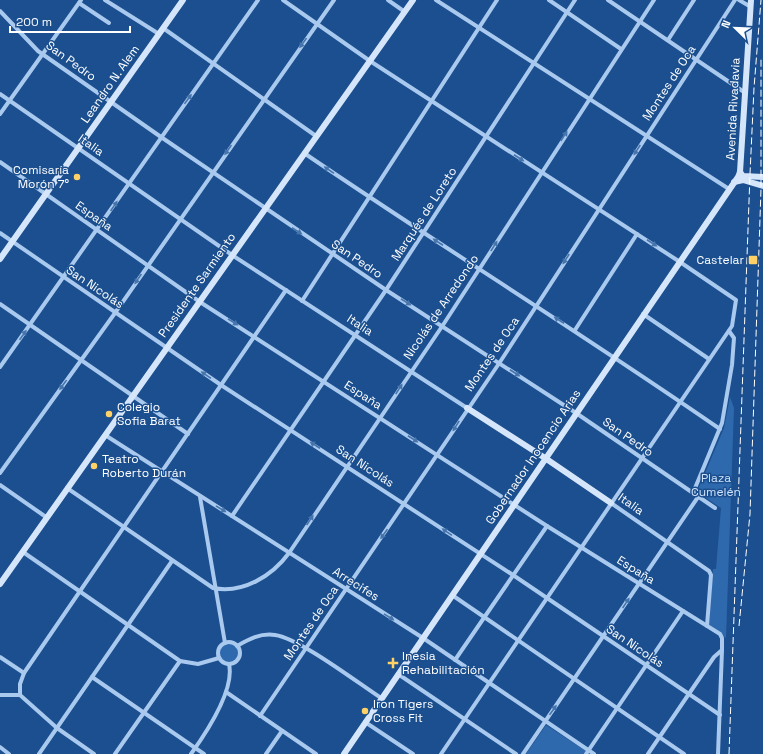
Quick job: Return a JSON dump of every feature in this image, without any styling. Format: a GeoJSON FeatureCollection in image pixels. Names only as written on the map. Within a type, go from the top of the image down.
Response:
{"type":"FeatureCollection","features":[{"type":"Feature","properties":{"kind":"street"},"geometry":{"type":"LineString","coordinates":[[105,0],[159,34]]}},
{"type":"Feature","properties":{"kind":"street","name":"Leandro N. Alem"},"geometry":{"type":"LineString","coordinates":[[0,259],[183,0]]}},
{"type":"Feature","properties":{"kind":"street"},"geometry":{"type":"LineString","coordinates":[[0,367],[258,0]]}},
{"type":"Feature","properties":{"kind":"street"},"geometry":{"type":"LineString","coordinates":[[283,0],[370,61],[736,300],[735,318],[729,331],[641,458],[441,754]]}},
{"type":"Feature","properties":{"kind":"street"},"geometry":{"type":"LineString","coordinates":[[0,473],[115,313],[179,219],[334,0]]}},
{"type":"Feature","properties":{"kind":"street"},"geometry":{"type":"LineString","coordinates":[[388,0],[405,12]]}},
{"type":"Feature","properties":{"kind":"street","name":"Presidente Sarmiento"},"geometry":{"type":"LineString","coordinates":[[0,584],[413,0]]}},
{"type":"Feature","properties":{"kind":"street"},"geometry":{"type":"LineString","coordinates":[[436,0],[729,189]]}},
{"type":"Feature","properties":{"kind":"street"},"geometry":{"type":"LineString","coordinates":[[302,301],[497,0]]}},
{"type":"Feature","properties":{"kind":"street"},"geometry":{"type":"LineString","coordinates":[[549,0],[621,49]]}},
{"type":"Feature","properties":{"kind":"street","name":"Marqués de Loreto"},"geometry":{"type":"LineString","coordinates":[[232,516],[292,430],[424,233],[575,0]]}},
{"type":"Feature","properties":{"kind":"street"},"geometry":{"type":"LineString","coordinates":[[608,0],[744,92]]}},
{"type":"Feature","properties":{"kind":"street","name":"Nicolás de Arredondo"},"geometry":{"type":"LineString","coordinates":[[217,589],[236,587],[258,580],[273,571],[289,552],[443,325],[588,99],[654,0]]}},
{"type":"Feature","properties":{"kind":"street"},"geometry":{"type":"LineString","coordinates":[[668,40],[694,0]]}},
{"type":"Feature","properties":{"kind":"street","name":"Montes de Oca"},"geometry":{"type":"LineString","coordinates":[[260,716],[500,362],[735,0]]}},
{"type":"Feature","properties":{"kind":"street"},"geometry":{"type":"LineString","coordinates":[[739,0],[750,7]]}},
{"type":"Feature","properties":{"kind":"street","name":"Avenida Rivadavia"},"geometry":{"type":"LineString","coordinates":[[740,172],[751,0]]}},
{"type":"Feature","properties":{"kind":"street"},"geometry":{"type":"LineString","coordinates":[[0,114],[80,2],[109,23]]}},
{"type":"Feature","properties":{"kind":"street","name":"San Pedro"},"geometry":{"type":"LineString","coordinates":[[0,11],[43,54],[212,173],[386,290],[500,362],[715,508]]}},
{"type":"Feature","properties":{"kind":"street"},"geometry":{"type":"LineString","coordinates":[[163,28],[316,136]]}},
{"type":"Feature","properties":{"kind":"street","name":"Italia"},"geometry":{"type":"LineString","coordinates":[[0,94],[232,255],[410,372],[545,458],[710,573],[707,626]]}},
{"type":"Feature","properties":{"kind":"street"},"geometry":{"type":"LineString","coordinates":[[304,153],[370,198],[575,330],[720,429]]}},
{"type":"Feature","properties":{"kind":"street","name":"España"},"geometry":{"type":"LineString","coordinates":[[0,162],[200,302],[255,336],[547,526],[722,636],[722,650]]}},
{"type":"Feature","properties":{"kind":"street"},"geometry":{"type":"LineString","coordinates":[[740,172],[743,176],[763,177]]}},
{"type":"Feature","properties":{"kind":"street","name":"Gobernador Inocencio Arias"},"geometry":{"type":"LineString","coordinates":[[344,754],[740,172]]}},
{"type":"Feature","properties":{"kind":"street"},"geometry":{"type":"LineString","coordinates":[[734,182],[743,180],[763,186]]}},
{"type":"Feature","properties":{"kind":"street","name":"San Nicolás"},"geometry":{"type":"LineString","coordinates":[[0,233],[221,385],[513,575],[720,715]]}},
{"type":"Feature","properties":{"kind":"street"},"geometry":{"type":"LineString","coordinates":[[575,330],[637,234]]}},
{"type":"Feature","properties":{"kind":"street"},"geometry":{"type":"LineString","coordinates":[[20,695],[20,684],[24,673],[81,592],[286,290]]}},
{"type":"Feature","properties":{"kind":"street"},"geometry":{"type":"LineString","coordinates":[[0,304],[188,434]]}},
{"type":"Feature","properties":{"kind":"street"},"geometry":{"type":"LineString","coordinates":[[643,314],[709,359]]}},
{"type":"Feature","properties":{"kind":"street"},"geometry":{"type":"LineString","coordinates":[[693,492],[720,429],[732,365],[734,338],[729,331]]}},
{"type":"Feature","properties":{"kind":"street","name":"Arrecifes"},"geometry":{"type":"LineString","coordinates":[[105,435],[423,638],[489,682],[588,752],[594,754]]}},
{"type":"Feature","properties":{"kind":"street"},"geometry":{"type":"LineString","coordinates":[[0,485],[46,517]]}},
{"type":"Feature","properties":{"kind":"street"},"geometry":{"type":"LineString","coordinates":[[67,488],[209,586],[217,589]]}},
{"type":"Feature","properties":{"kind":"street"},"geometry":{"type":"LineString","coordinates":[[523,754],[698,496]]}},
{"type":"Feature","properties":{"kind":"street"},"geometry":{"type":"LineString","coordinates":[[200,497],[217,589],[225,643]]}},
{"type":"Feature","properties":{"kind":"street"},"geometry":{"type":"LineString","coordinates":[[455,660],[547,526]]}},
{"type":"Feature","properties":{"kind":"street"},"geometry":{"type":"LineString","coordinates":[[23,552],[180,661],[198,664],[219,658]]}},
{"type":"Feature","properties":{"kind":"street"},"geometry":{"type":"LineString","coordinates":[[39,754],[172,561]]}},
{"type":"Feature","properties":{"kind":"street"},"geometry":{"type":"LineString","coordinates":[[452,595],[684,754]]}},
{"type":"Feature","properties":{"kind":"street"},"geometry":{"type":"LineString","coordinates":[[588,752],[683,611]]}},
{"type":"Feature","properties":{"kind":"street"},"geometry":{"type":"LineString","coordinates":[[237,646],[254,637],[274,635],[292,640],[381,698]]}},
{"type":"Feature","properties":{"kind":"street"},"geometry":{"type":"LineString","coordinates":[[225,643],[232,643],[237,646],[239,656],[236,662],[229,664],[224,663],[219,658],[218,651],[225,643]]}},
{"type":"Feature","properties":{"kind":"street"},"geometry":{"type":"LineString","coordinates":[[648,754],[714,657],[722,650]]}},
{"type":"Feature","properties":{"kind":"street"},"geometry":{"type":"LineString","coordinates":[[718,754],[722,650]]}},
{"type":"Feature","properties":{"kind":"street"},"geometry":{"type":"LineString","coordinates":[[0,657],[24,673]]}},
{"type":"Feature","properties":{"kind":"street"},"geometry":{"type":"LineString","coordinates":[[115,754],[180,661]]}},
{"type":"Feature","properties":{"kind":"street"},"geometry":{"type":"LineString","coordinates":[[191,754],[226,692],[231,678],[229,664]]}},
{"type":"Feature","properties":{"kind":"street"},"geometry":{"type":"LineString","coordinates":[[398,674],[516,754]]}},
{"type":"Feature","properties":{"kind":"street"},"geometry":{"type":"LineString","coordinates":[[92,677],[204,754]]}},
{"type":"Feature","properties":{"kind":"street"},"geometry":{"type":"LineString","coordinates":[[226,692],[316,754]]}},
{"type":"Feature","properties":{"kind":"street"},"geometry":{"type":"LineString","coordinates":[[0,695],[20,695],[57,728],[94,754]]}},
{"type":"Feature","properties":{"kind":"street"},"geometry":{"type":"LineString","coordinates":[[365,722],[413,754]]}},
{"type":"Feature","properties":{"kind":"street"},"geometry":{"type":"LineString","coordinates":[[266,754],[282,731]]}},
{"type":"Feature","properties":{"kind":"street"},"geometry":{"type":"LineString","coordinates":[[0,747],[9,754]]}},
{"type":"Feature","properties":{"kind":"green space","name":"Plaza Cumelén"},"geometry":{"type":"Polygon","coordinates":[[[730,397],[734,408],[726,638],[709,625],[713,569],[716,569],[721,508],[697,492],[724,428],[730,397]]]}},
{"type":"Feature","properties":{"kind":"green space"},"geometry":{"type":"Polygon","coordinates":[[[229,643],[236,646],[239,653],[236,660],[229,663],[222,660],[219,653],[222,646],[229,643]]]}},
{"type":"Feature","properties":{"kind":"green space"},"geometry":{"type":"Polygon","coordinates":[[[546,725],[586,751],[584,754],[526,754],[546,725]]]}},
{"type":"Feature","properties":{"kind":"railway"},"geometry":{"type":"LineString","coordinates":[[729,754],[750,174],[754,88],[761,0]]}},
{"type":"Feature","properties":{"kind":"railway"},"geometry":{"type":"LineString","coordinates":[[739,626],[750,514],[761,189],[761,59]]}},
{"type":"Feature","properties":{"kind":"place","name":"Comisaría Morón 7°"},"geometry":{"type":"Point","coordinates":[77,177]}},
{"type":"Feature","properties":{"kind":"place","name":"Castelar"},"geometry":{"type":"Point","coordinates":[753,260]}},
{"type":"Feature","properties":{"kind":"place","name":"Colegio Sofia Barat"},"geometry":{"type":"Point","coordinates":[109,414]}},
{"type":"Feature","properties":{"kind":"place","name":"Teatro Roberto Durán"},"geometry":{"type":"Point","coordinates":[94,466]}},
{"type":"Feature","properties":{"kind":"place","name":"Inesia Rehabilitación"},"geometry":{"type":"Point","coordinates":[393,663]}},
{"type":"Feature","properties":{"kind":"place","name":"Iron Tigers Cross Fit"},"geometry":{"type":"Point","coordinates":[365,711]}}]}
